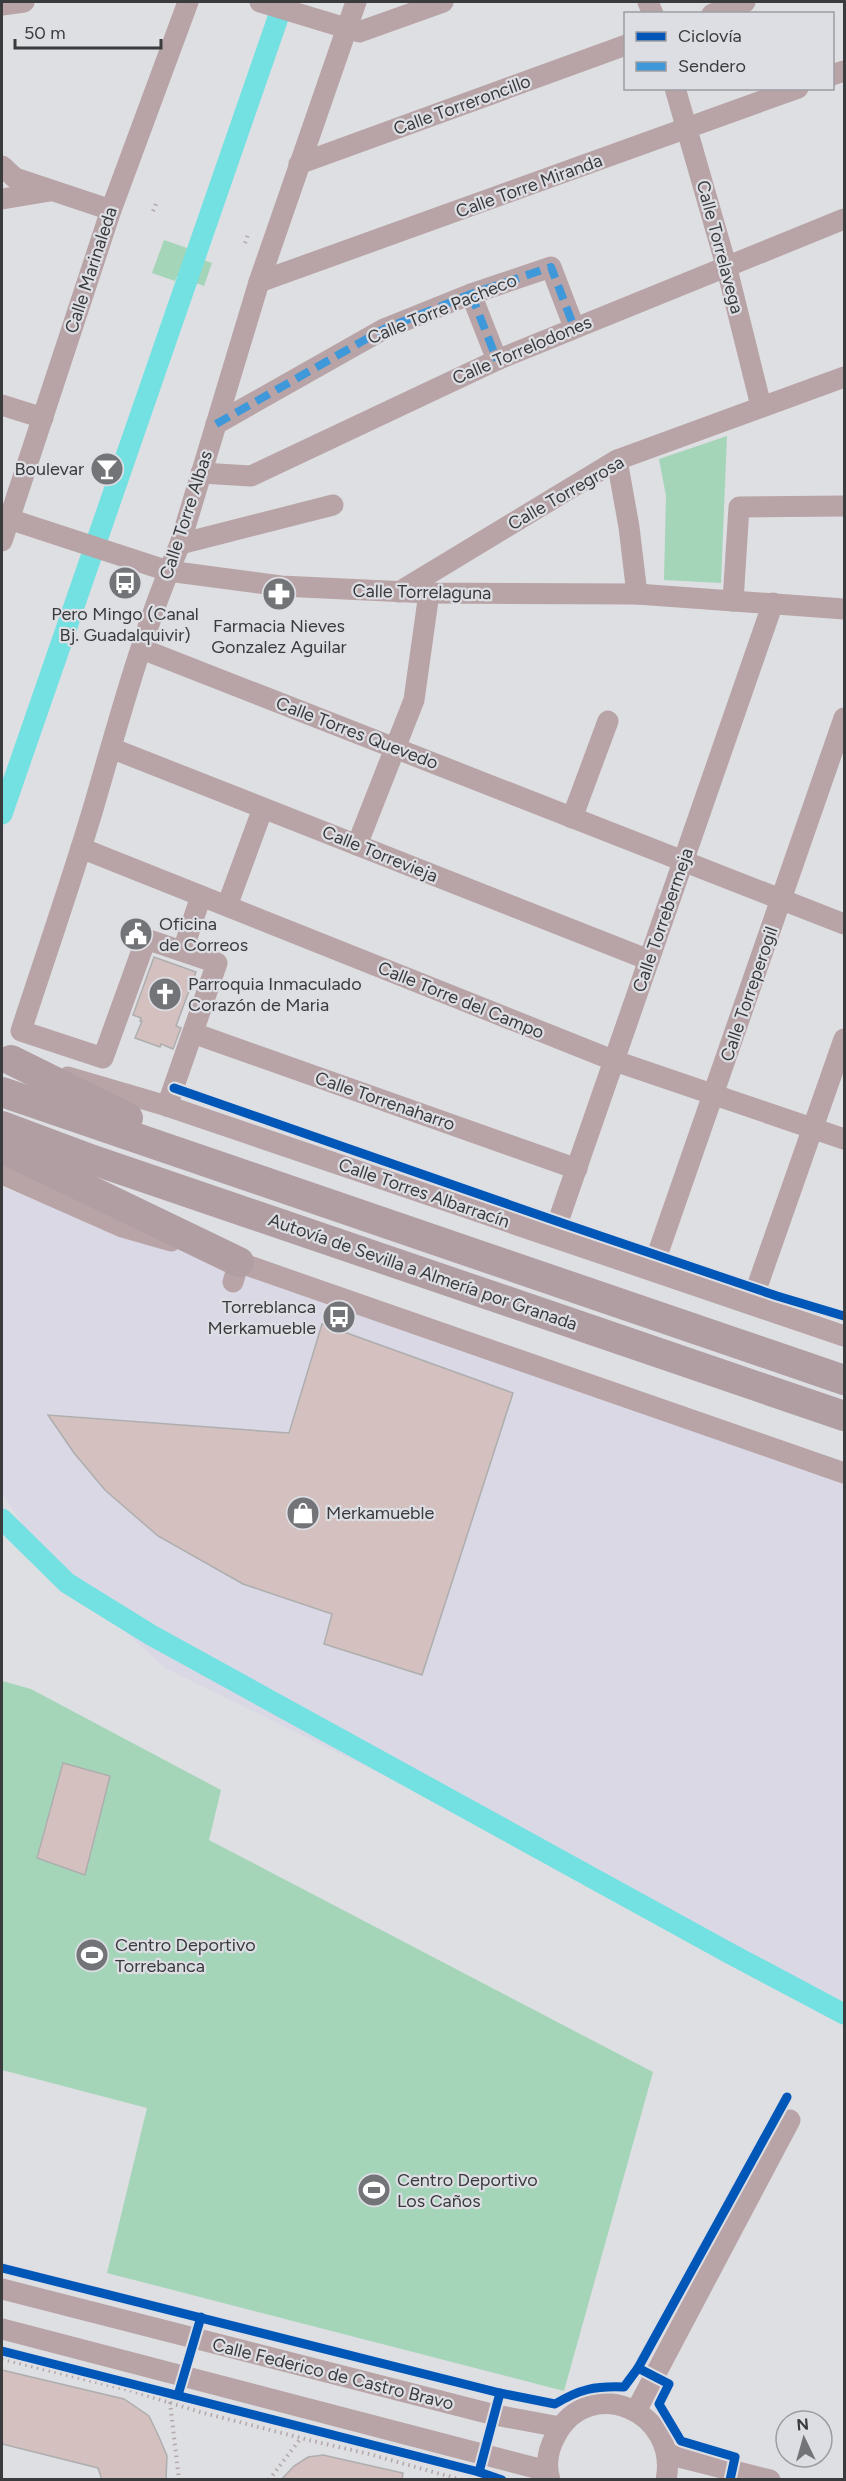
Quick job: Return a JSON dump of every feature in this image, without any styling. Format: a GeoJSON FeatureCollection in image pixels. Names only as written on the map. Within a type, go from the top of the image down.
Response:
{"type":"FeatureCollection","features":[{"type":"Feature","properties":{"kind":"highway"},"geometry":{"type":"LineString","coordinates":[[6,1059],[235,1172]]}},
{"type":"Feature","properties":{"kind":"highway","name":"Autovía de Sevilla a Almería por Granada"},"geometry":{"type":"LineString","coordinates":[[2,1092],[844,1380]]}},
{"type":"Feature","properties":{"kind":"highway","name":"Autovía de Sevilla a Almería por Granada"},"geometry":{"type":"LineString","coordinates":[[2,1126],[93,1160],[844,1416]]}},
{"type":"Feature","properties":{"kind":"highway"},"geometry":{"type":"LineString","coordinates":[[2,1148],[236,1272]]}},
{"type":"Feature","properties":{"kind":"street"},"geometry":{"type":"LineString","coordinates":[[2,5],[24,2]]}},
{"type":"Feature","properties":{"kind":"street","name":"Calle Marinaleda"},"geometry":{"type":"LineString","coordinates":[[2,541],[5,521],[111,210],[188,2]]}},
{"type":"Feature","properties":{"kind":"street"},"geometry":{"type":"LineString","coordinates":[[260,2],[359,32],[443,2]]}},
{"type":"Feature","properties":{"kind":"street","name":"Calle Torre Albas"},"geometry":{"type":"LineString","coordinates":[[183,950],[146,939],[103,1058],[21,1031],[81,848],[142,649],[168,571],[180,544],[259,282],[356,2]]}},
{"type":"Feature","properties":{"kind":"street"},"geometry":{"type":"LineString","coordinates":[[718,12],[745,2]]}},
{"type":"Feature","properties":{"kind":"street","name":"Calle Torreroncillo"},"geometry":{"type":"LineString","coordinates":[[299,164],[624,46]]}},
{"type":"Feature","properties":{"kind":"street","name":"Calle Torrelavega"},"geometry":{"type":"LineString","coordinates":[[676,90],[726,265],[761,406]]}},
{"type":"Feature","properties":{"kind":"street","name":"Calle Torre Miranda"},"geometry":{"type":"LineString","coordinates":[[259,282],[687,130],[793,90]]}},
{"type":"Feature","properties":{"kind":"street"},"geometry":{"type":"LineString","coordinates":[[2,166],[15,178],[111,210]]}},
{"type":"Feature","properties":{"kind":"street"},"geometry":{"type":"LineString","coordinates":[[2,200],[50,191]]}},
{"type":"Feature","properties":{"kind":"street","name":"Calle Torrelodones"},"geometry":{"type":"LineString","coordinates":[[201,473],[251,476],[497,360],[726,265],[844,219]]}},
{"type":"Feature","properties":{"kind":"street","name":"Calle Torre Pacheco"},"geometry":{"type":"LineString","coordinates":[[216,424],[384,328],[471,294],[551,267],[574,327]]}},
{"type":"Feature","properties":{"kind":"street"},"geometry":{"type":"LineString","coordinates":[[471,294],[497,360]]}},
{"type":"Feature","properties":{"kind":"street","name":"Calle Torregrosa"},"geometry":{"type":"LineString","coordinates":[[398,592],[618,460],[844,377]]}},
{"type":"Feature","properties":{"kind":"street"},"geometry":{"type":"LineString","coordinates":[[2,405],[42,418]]}},
{"type":"Feature","properties":{"kind":"street"},"geometry":{"type":"LineString","coordinates":[[618,460],[637,594]]}},
{"type":"Feature","properties":{"kind":"street"},"geometry":{"type":"LineString","coordinates":[[180,544],[333,505]]}},
{"type":"Feature","properties":{"kind":"street"},"geometry":{"type":"LineString","coordinates":[[733,600],[739,507],[844,506]]}},
{"type":"Feature","properties":{"kind":"street","name":"Calle Torrelaguna"},"geometry":{"type":"LineString","coordinates":[[5,521],[168,571],[281,586],[429,593],[637,594],[844,609]]}},
{"type":"Feature","properties":{"kind":"street"},"geometry":{"type":"LineString","coordinates":[[357,845],[414,700],[429,593]]}},
{"type":"Feature","properties":{"kind":"street","name":"Calle Torrebermeja"},"geometry":{"type":"LineString","coordinates":[[553,1236],[773,603]]}},
{"type":"Feature","properties":{"kind":"street","name":"Calle Torres Quevedo"},"geometry":{"type":"LineString","coordinates":[[142,649],[844,924]]}},
{"type":"Feature","properties":{"kind":"street","name":"Calle Torreperogil"},"geometry":{"type":"LineString","coordinates":[[652,1270],[844,718]]}},
{"type":"Feature","properties":{"kind":"street"},"geometry":{"type":"LineString","coordinates":[[572,818],[608,721]]}},
{"type":"Feature","properties":{"kind":"street","name":"Calle Torrevieja"},"geometry":{"type":"LineString","coordinates":[[111,748],[649,960]]}},
{"type":"Feature","properties":{"kind":"street"},"geometry":{"type":"LineString","coordinates":[[227,906],[263,808]]}},
{"type":"Feature","properties":{"kind":"street","name":"Calle Torre del Campo"},"geometry":{"type":"LineString","coordinates":[[81,848],[615,1061],[844,1139]]}},
{"type":"Feature","properties":{"kind":"street"},"geometry":{"type":"LineString","coordinates":[[167,1106],[218,963],[183,950],[201,896]]}},
{"type":"Feature","properties":{"kind":"street","name":"Calle Torrenaharro"},"geometry":{"type":"LineString","coordinates":[[193,1033],[577,1169]]}},
{"type":"Feature","properties":{"kind":"street"},"geometry":{"type":"LineString","coordinates":[[752,1304],[844,1039]]}},
{"type":"Feature","properties":{"kind":"street","name":"Calle Torres Albarracín"},"geometry":{"type":"LineString","coordinates":[[6,1059],[167,1106],[844,1336]]}},
{"type":"Feature","properties":{"kind":"street"},"geometry":{"type":"LineString","coordinates":[[2,1173],[122,1227],[236,1272],[844,1473]]}},
{"type":"Feature","properties":{"kind":"street"},"geometry":{"type":"LineString","coordinates":[[636,2410],[790,2120]]}},
{"type":"Feature","properties":{"kind":"street","name":"Calle Federico de Castro Bravo"},"geometry":{"type":"LineString","coordinates":[[2,2289],[495,2415],[560,2427]]}},
{"type":"Feature","properties":{"kind":"street"},"geometry":{"type":"LineString","coordinates":[[2,2329],[549,2475],[549,2448],[560,2427],[572,2415],[587,2407],[604,2404],[620,2405],[636,2410],[651,2422],[661,2436],[667,2454],[666,2480]]}},
{"type":"Feature","properties":{"kind":"street"},"geometry":{"type":"LineString","coordinates":[[667,2454],[770,2480]]}},
{"type":"Feature","properties":{"kind":"path"},"geometry":{"type":"LineString","coordinates":[[153,211],[157,202]]}},
{"type":"Feature","properties":{"kind":"path"},"geometry":{"type":"LineString","coordinates":[[245,243],[249,232]]}},
{"type":"Feature","properties":{"kind":"path"},"geometry":{"type":"LineString","coordinates":[[2,2351],[190,2398]]}},
{"type":"Feature","properties":{"kind":"path"},"geometry":{"type":"LineString","coordinates":[[2,2359],[118,2387],[462,2480]]}},
{"type":"Feature","properties":{"kind":"path"},"geometry":{"type":"LineString","coordinates":[[170,2402],[179,2480]]}},
{"type":"Feature","properties":{"kind":"path"},"geometry":{"type":"LineString","coordinates":[[340,2437],[410,2454]]}},
{"type":"Feature","properties":{"kind":"path"},"geometry":{"type":"LineString","coordinates":[[269,2480],[301,2438]]}},
{"type":"Feature","properties":{"kind":"shaded area"},"geometry":{"type":"Polygon","coordinates":[[[2,1188],[844,1479],[844,2001],[165,1668],[45,1559],[2,1493],[2,1188]]]}},
{"type":"Feature","properties":{"kind":"green space"},"geometry":{"type":"Polygon","coordinates":[[[164,240],[187,248],[186,254],[212,263],[204,286],[177,276],[175,281],[152,273],[164,240]]]}},
{"type":"Feature","properties":{"kind":"green space"},"geometry":{"type":"Polygon","coordinates":[[[727,436],[721,583],[664,580],[666,496],[659,459],[727,436]]]}},
{"type":"Feature","properties":{"kind":"green space","name":"Centro Deportivo Los Caños"},"geometry":{"type":"Polygon","coordinates":[[[2,1681],[31,1689],[221,1790],[209,1840],[653,2072],[564,2391],[107,2273],[147,2108],[2,2070],[2,1681]]]}},
{"type":"Feature","properties":{"kind":"building","name":"Parroquia Inmaculado Corazón de Maria"},"geometry":{"type":"Polygon","coordinates":[[[154,957],[196,972],[176,1026],[181,1028],[173,1049],[135,1038],[142,1021],[140,1021],[141,1018],[133,1015],[154,957]]]}},
{"type":"Feature","properties":{"kind":"building","name":"Merkamueble"},"geometry":{"type":"Polygon","coordinates":[[[322,1324],[513,1393],[422,1675],[324,1644],[332,1614],[243,1584],[158,1536],[105,1490],[74,1453],[48,1415],[289,1433],[322,1324]]]}},
{"type":"Feature","properties":{"kind":"building"},"geometry":{"type":"Polygon","coordinates":[[[63,1763],[110,1776],[85,1875],[37,1858],[63,1763]]]}},
{"type":"Feature","properties":{"kind":"building"},"geometry":{"type":"Polygon","coordinates":[[[2,2370],[124,2399],[149,2416],[167,2456],[166,2480],[102,2480],[98,2468],[2,2444],[2,2370]]]}},
{"type":"Feature","properties":{"kind":"building"},"geometry":{"type":"Polygon","coordinates":[[[323,2455],[403,2473],[402,2480],[281,2480],[294,2466],[308,2457],[323,2455]]]}},
{"type":"Feature","properties":{"kind":"waterway"},"geometry":{"type":"LineString","coordinates":[[2,814],[280,12]]}},
{"type":"Feature","properties":{"kind":"waterway"},"geometry":{"type":"LineString","coordinates":[[2,1519],[67,1583],[151,1635],[844,2014]]}},
{"type":"Feature","properties":{"kind":"marked path"},"geometry":{"type":"LineString","coordinates":[[216,424],[384,329],[471,294],[551,267],[574,327]]}},
{"type":"Feature","properties":{"kind":"marked path"},"geometry":{"type":"LineString","coordinates":[[471,294],[497,360]]}},
{"type":"Feature","properties":{"kind":"cycle path"},"geometry":{"type":"LineString","coordinates":[[174,1088],[565,1224],[777,1296],[844,1316]]}},
{"type":"Feature","properties":{"kind":"cycle path"},"geometry":{"type":"LineString","coordinates":[[638,2368],[787,2097]]}},
{"type":"Feature","properties":{"kind":"cycle path"},"geometry":{"type":"LineString","coordinates":[[2,2268],[500,2393],[555,2404],[588,2390],[624,2387],[638,2368],[669,2384],[659,2404],[681,2441],[735,2457],[730,2480]]}},
{"type":"Feature","properties":{"kind":"cycle path"},"geometry":{"type":"LineString","coordinates":[[178,2395],[201,2317]]}},
{"type":"Feature","properties":{"kind":"cycle path"},"geometry":{"type":"LineString","coordinates":[[2,2351],[479,2472]]}},
{"type":"Feature","properties":{"kind":"cycle path"},"geometry":{"type":"LineString","coordinates":[[500,2393],[479,2472],[502,2480]]}},
{"type":"Feature","properties":{"kind":"place","name":"Boulevar"},"geometry":{"type":"Point","coordinates":[107,469]}},
{"type":"Feature","properties":{"kind":"place","name":"Pero Mingo (Canal Bj. Guadalquivir)"},"geometry":{"type":"Point","coordinates":[125,583]}},
{"type":"Feature","properties":{"kind":"place","name":"Farmacia Nieves Gonzalez Aguilar"},"geometry":{"type":"Point","coordinates":[279,594]}},
{"type":"Feature","properties":{"kind":"place","name":"Oficina de Correos"},"geometry":{"type":"Point","coordinates":[136,934]}},
{"type":"Feature","properties":{"kind":"place","name":"Parroquia Inmaculado Corazón de Maria"},"geometry":{"type":"Point","coordinates":[165,994]}},
{"type":"Feature","properties":{"kind":"place","name":"Torreblanca Merkamueble"},"geometry":{"type":"Point","coordinates":[339,1317]}},
{"type":"Feature","properties":{"kind":"place","name":"Merkamueble"},"geometry":{"type":"Point","coordinates":[303,1513]}},
{"type":"Feature","properties":{"kind":"place","name":"Centro Deportivo Torrebanca"},"geometry":{"type":"Point","coordinates":[92,1955]}},
{"type":"Feature","properties":{"kind":"place","name":"Centro Deportivo Los Caños"},"geometry":{"type":"Point","coordinates":[374,2190]}}]}
